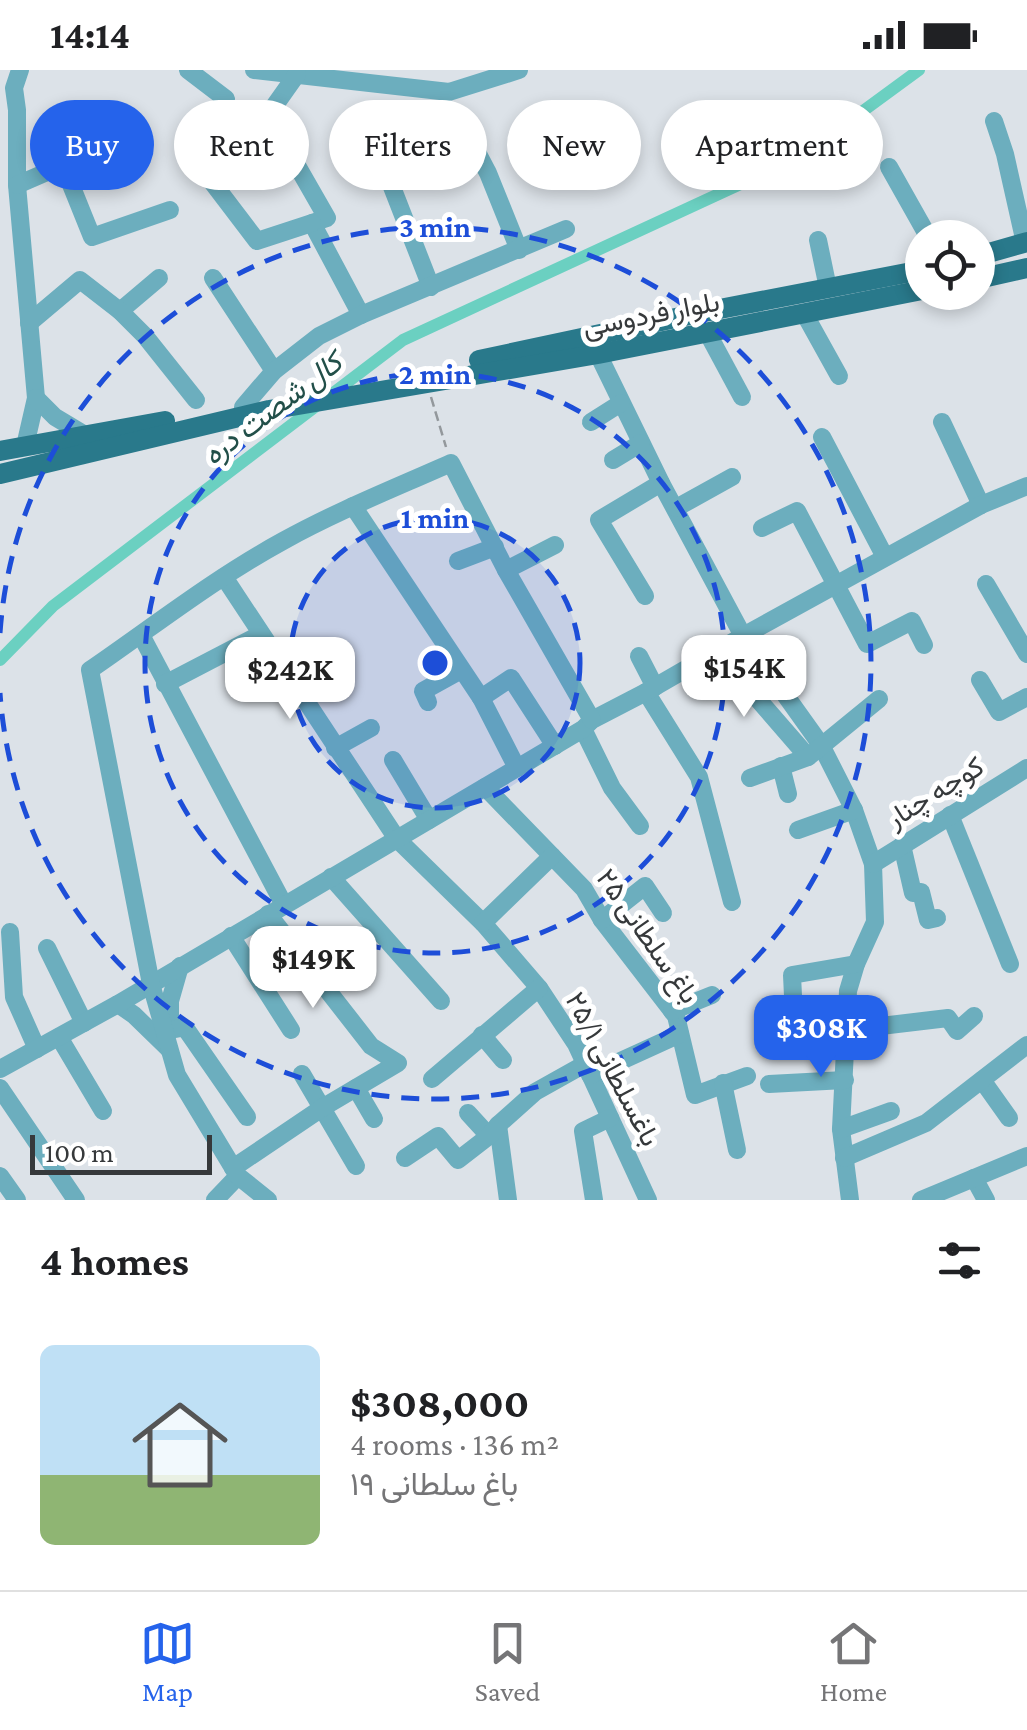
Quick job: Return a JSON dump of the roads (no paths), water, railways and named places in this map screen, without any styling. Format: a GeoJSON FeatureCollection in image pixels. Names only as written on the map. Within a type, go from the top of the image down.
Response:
{"type":"FeatureCollection","features":[{"type":"Feature","properties":{"kind":"main road"},"geometry":{"type":"LineString","coordinates":[[995,251],[1026,242]]}},
{"type":"Feature","properties":{"kind":"main road"},"geometry":{"type":"LineString","coordinates":[[995,276],[1027,268]]}},
{"type":"Feature","properties":{"kind":"main road","name":"بلوار فردوسی"},"geometry":{"type":"LineString","coordinates":[[817,301],[905,275]]}},
{"type":"Feature","properties":{"kind":"main road","name":"بلوار فردوسی"},"geometry":{"type":"LineString","coordinates":[[394,382],[700,313],[779,308],[905,292]]}},
{"type":"Feature","properties":{"kind":"main road","name":"بلوار فردوسی"},"geometry":{"type":"LineString","coordinates":[[394,382],[426,382],[598,354],[707,332],[779,308]]}},
{"type":"Feature","properties":{"kind":"main road"},"geometry":{"type":"LineString","coordinates":[[0,474],[268,406],[394,382]]}},
{"type":"Feature","properties":{"kind":"main road"},"geometry":{"type":"LineString","coordinates":[[0,451],[268,406]]}},
{"type":"Feature","properties":{"kind":"street"},"geometry":{"type":"LineString","coordinates":[[17,110],[14,88],[20,70]]}},
{"type":"Feature","properties":{"kind":"street"},"geometry":{"type":"LineString","coordinates":[[25,446],[36,398],[16,185],[8,154],[17,110],[32,70]]}},
{"type":"Feature","properties":{"kind":"street"},"geometry":{"type":"LineString","coordinates":[[188,70],[226,99]]}},
{"type":"Feature","properties":{"kind":"street"},"geometry":{"type":"LineString","coordinates":[[254,70],[449,92],[520,70]]}},
{"type":"Feature","properties":{"kind":"street"},"geometry":{"type":"LineString","coordinates":[[218,190],[257,241],[328,218],[268,114],[297,74]]}},
{"type":"Feature","properties":{"kind":"street"},"geometry":{"type":"LineString","coordinates":[[994,121],[1026,242]]}},
{"type":"Feature","properties":{"kind":"street"},"geometry":{"type":"LineString","coordinates":[[16,185],[63,165],[92,237],[170,210]]}},
{"type":"Feature","properties":{"kind":"street"},"geometry":{"type":"LineString","coordinates":[[889,168],[919,220]]}},
{"type":"Feature","properties":{"kind":"street"},"geometry":{"type":"LineString","coordinates":[[487,171],[519,250]]}},
{"type":"Feature","properties":{"kind":"street"},"geometry":{"type":"LineString","coordinates":[[393,190],[430,287]]}},
{"type":"Feature","properties":{"kind":"street"},"geometry":{"type":"LineString","coordinates":[[312,223],[361,315]]}},
{"type":"Feature","properties":{"kind":"street"},"geometry":{"type":"LineString","coordinates":[[244,407],[274,372],[318,336],[566,229]]}},
{"type":"Feature","properties":{"kind":"street"},"geometry":{"type":"LineString","coordinates":[[818,240],[817,301],[839,376]]}},
{"type":"Feature","properties":{"kind":"street"},"geometry":{"type":"LineString","coordinates":[[120,311],[159,278]]}},
{"type":"Feature","properties":{"kind":"street"},"geometry":{"type":"LineString","coordinates":[[213,278],[274,372]]}},
{"type":"Feature","properties":{"kind":"street"},"geometry":{"type":"LineString","coordinates":[[29,323],[80,280],[145,336],[196,400]]}},
{"type":"Feature","properties":{"kind":"street"},"geometry":{"type":"LineString","coordinates":[[707,332],[742,397]]}},
{"type":"Feature","properties":{"kind":"street"},"geometry":{"type":"LineString","coordinates":[[598,354],[743,636],[854,810],[873,864],[875,922],[848,990],[841,1129],[850,1200]]}},
{"type":"Feature","properties":{"kind":"street"},"geometry":{"type":"LineString","coordinates":[[36,398],[55,417],[85,435]]}},
{"type":"Feature","properties":{"kind":"street"},"geometry":{"type":"LineString","coordinates":[[591,422],[622,403]]}},
{"type":"Feature","properties":{"kind":"street"},"geometry":{"type":"LineString","coordinates":[[942,422],[981,505]]}},
{"type":"Feature","properties":{"kind":"street"},"geometry":{"type":"LineString","coordinates":[[822,437],[886,558]]}},
{"type":"Feature","properties":{"kind":"street"},"geometry":{"type":"LineString","coordinates":[[613,460],[642,444]]}},
{"type":"Feature","properties":{"kind":"street"},"geometry":{"type":"LineString","coordinates":[[268,1200],[236,1172],[178,1075],[151,984],[90,670],[283,541],[451,462],[588,725],[612,788],[640,826]]}},
{"type":"Feature","properties":{"kind":"street"},"geometry":{"type":"LineString","coordinates":[[676,508],[732,477]]}},
{"type":"Feature","properties":{"kind":"street"},"geometry":{"type":"LineString","coordinates":[[646,596],[600,520],[661,483]]}},
{"type":"Feature","properties":{"kind":"street"},"geometry":{"type":"LineString","coordinates":[[0,1070],[716,651],[981,505],[1027,486]]}},
{"type":"Feature","properties":{"kind":"street"},"geometry":{"type":"LineString","coordinates":[[353,506],[481,698],[518,768]]}},
{"type":"Feature","properties":{"kind":"street"},"geometry":{"type":"LineString","coordinates":[[762,528],[796,511],[867,644],[912,621],[924,645]]}},
{"type":"Feature","properties":{"kind":"street"},"geometry":{"type":"LineString","coordinates":[[506,570],[555,544]]}},
{"type":"Feature","properties":{"kind":"street"},"geometry":{"type":"LineString","coordinates":[[458,561],[494,547]]}},
{"type":"Feature","properties":{"kind":"street","name":"باغسلطانی ۲۵/۱"},"geometry":{"type":"LineString","coordinates":[[224,577],[397,839],[483,923],[539,988],[576,1044],[648,1200]]}},
{"type":"Feature","properties":{"kind":"street"},"geometry":{"type":"LineString","coordinates":[[986,584],[1027,654]]}},
{"type":"Feature","properties":{"kind":"street"},"geometry":{"type":"LineString","coordinates":[[141,634],[276,910],[371,1046],[398,1063],[322,1108],[236,1172],[215,1200]]}},
{"type":"Feature","properties":{"kind":"street"},"geometry":{"type":"LineString","coordinates":[[166,684],[260,634]]}},
{"type":"Feature","properties":{"kind":"street"},"geometry":{"type":"LineString","coordinates":[[716,651],[815,751]]}},
{"type":"Feature","properties":{"kind":"street"},"geometry":{"type":"LineString","coordinates":[[639,656],[651,690],[699,777],[732,902]]}},
{"type":"Feature","properties":{"kind":"street"},"geometry":{"type":"LineString","coordinates":[[428,702],[422,691],[461,670]]}},
{"type":"Feature","properties":{"kind":"street"},"geometry":{"type":"LineString","coordinates":[[481,698],[512,678],[554,746]]}},
{"type":"Feature","properties":{"kind":"street"},"geometry":{"type":"LineString","coordinates":[[980,680],[999,712],[1027,697]]}},
{"type":"Feature","properties":{"kind":"street"},"geometry":{"type":"LineString","coordinates":[[750,778],[815,751],[879,700]]}},
{"type":"Feature","properties":{"kind":"street"},"geometry":{"type":"LineString","coordinates":[[335,748],[371,728]]}},
{"type":"Feature","properties":{"kind":"street"},"geometry":{"type":"LineString","coordinates":[[393,760],[428,820]]}},
{"type":"Feature","properties":{"kind":"street"},"geometry":{"type":"LineString","coordinates":[[781,766],[788,794]]}},
{"type":"Feature","properties":{"kind":"street","name":"کوچه چنار"},"geometry":{"type":"LineString","coordinates":[[873,864],[1027,768]]}},
{"type":"Feature","properties":{"kind":"street","name":"باغ سلطانی ۲۵"},"geometry":{"type":"LineString","coordinates":[[485,787],[584,889],[602,920],[676,1016],[695,1095],[747,1076]]}},
{"type":"Feature","properties":{"kind":"street"},"geometry":{"type":"LineString","coordinates":[[798,830],[854,810]]}},
{"type":"Feature","properties":{"kind":"street"},"geometry":{"type":"LineString","coordinates":[[950,815],[1010,964]]}},
{"type":"Feature","properties":{"kind":"street"},"geometry":{"type":"LineString","coordinates":[[902,845],[913,893],[922,892],[928,920],[937,918]]}},
{"type":"Feature","properties":{"kind":"street"},"geometry":{"type":"LineString","coordinates":[[483,923],[552,856]]}},
{"type":"Feature","properties":{"kind":"street"},"geometry":{"type":"LineString","coordinates":[[331,877],[441,1001]]}},
{"type":"Feature","properties":{"kind":"street"},"geometry":{"type":"LineString","coordinates":[[602,920],[645,886],[663,913]]}},
{"type":"Feature","properties":{"kind":"street"},"geometry":{"type":"LineString","coordinates":[[10,932],[14,997],[37,1050]]}},
{"type":"Feature","properties":{"kind":"street"},"geometry":{"type":"LineString","coordinates":[[232,936],[291,1030]]}},
{"type":"Feature","properties":{"kind":"street"},"geometry":{"type":"LineString","coordinates":[[47,948],[84,1023]]}},
{"type":"Feature","properties":{"kind":"street"},"geometry":{"type":"LineString","coordinates":[[794,996],[792,975],[856,964]]}},
{"type":"Feature","properties":{"kind":"street"},"geometry":{"type":"LineString","coordinates":[[170,1040],[170,1001],[180,966]]}},
{"type":"Feature","properties":{"kind":"street"},"geometry":{"type":"LineString","coordinates":[[432,1079],[539,988]]}},
{"type":"Feature","properties":{"kind":"street"},"geometry":{"type":"LineString","coordinates":[[672,1011],[712,995]]}},
{"type":"Feature","properties":{"kind":"street"},"geometry":{"type":"LineString","coordinates":[[118,1004],[170,1040]]}},
{"type":"Feature","properties":{"kind":"street"},"geometry":{"type":"LineString","coordinates":[[847,1030],[948,1018],[957,1031],[974,1016]]}},
{"type":"Feature","properties":{"kind":"street"},"geometry":{"type":"LineString","coordinates":[[170,1040],[181,1028],[186,1029],[247,1117]]}},
{"type":"Feature","properties":{"kind":"street"},"geometry":{"type":"LineString","coordinates":[[405,1158],[438,1136],[458,1160],[535,1092],[680,1034]]}},
{"type":"Feature","properties":{"kind":"street"},"geometry":{"type":"LineString","coordinates":[[482,1036],[503,1060]]}},
{"type":"Feature","properties":{"kind":"street"},"geometry":{"type":"LineString","coordinates":[[58,1037],[103,1111]]}},
{"type":"Feature","properties":{"kind":"street"},"geometry":{"type":"LineString","coordinates":[[844,1158],[926,1123],[1027,1045]]}},
{"type":"Feature","properties":{"kind":"street"},"geometry":{"type":"LineString","coordinates":[[302,1074],[356,1166]]}},
{"type":"Feature","properties":{"kind":"street"},"geometry":{"type":"LineString","coordinates":[[770,1084],[845,1080]]}},
{"type":"Feature","properties":{"kind":"street"},"geometry":{"type":"LineString","coordinates":[[982,1080],[1009,1118]]}},
{"type":"Feature","properties":{"kind":"street"},"geometry":{"type":"LineString","coordinates":[[723,1083],[738,1150]]}},
{"type":"Feature","properties":{"kind":"street"},"geometry":{"type":"LineString","coordinates":[[0,1088],[76,1200]]}},
{"type":"Feature","properties":{"kind":"street"},"geometry":{"type":"LineString","coordinates":[[356,1088],[374,1118]]}},
{"type":"Feature","properties":{"kind":"street"},"geometry":{"type":"LineString","coordinates":[[841,1129],[891,1111]]}},
{"type":"Feature","properties":{"kind":"street"},"geometry":{"type":"LineString","coordinates":[[468,1113],[494,1130],[508,1200]]}},
{"type":"Feature","properties":{"kind":"street"},"geometry":{"type":"LineString","coordinates":[[594,1200],[584,1131],[610,1118]]}},
{"type":"Feature","properties":{"kind":"street"},"geometry":{"type":"LineString","coordinates":[[921,1200],[1027,1156]]}},
{"type":"Feature","properties":{"kind":"street"},"geometry":{"type":"LineString","coordinates":[[0,1176],[17,1200]]}},
{"type":"Feature","properties":{"kind":"street"},"geometry":{"type":"LineString","coordinates":[[974,1178],[986,1200]]}},
{"type":"Feature","properties":{"kind":"waterway","name":"کال شصت دره"},"geometry":{"type":"LineString","coordinates":[[0,660],[53,606],[403,340],[803,155],[919,70]]}}]}
